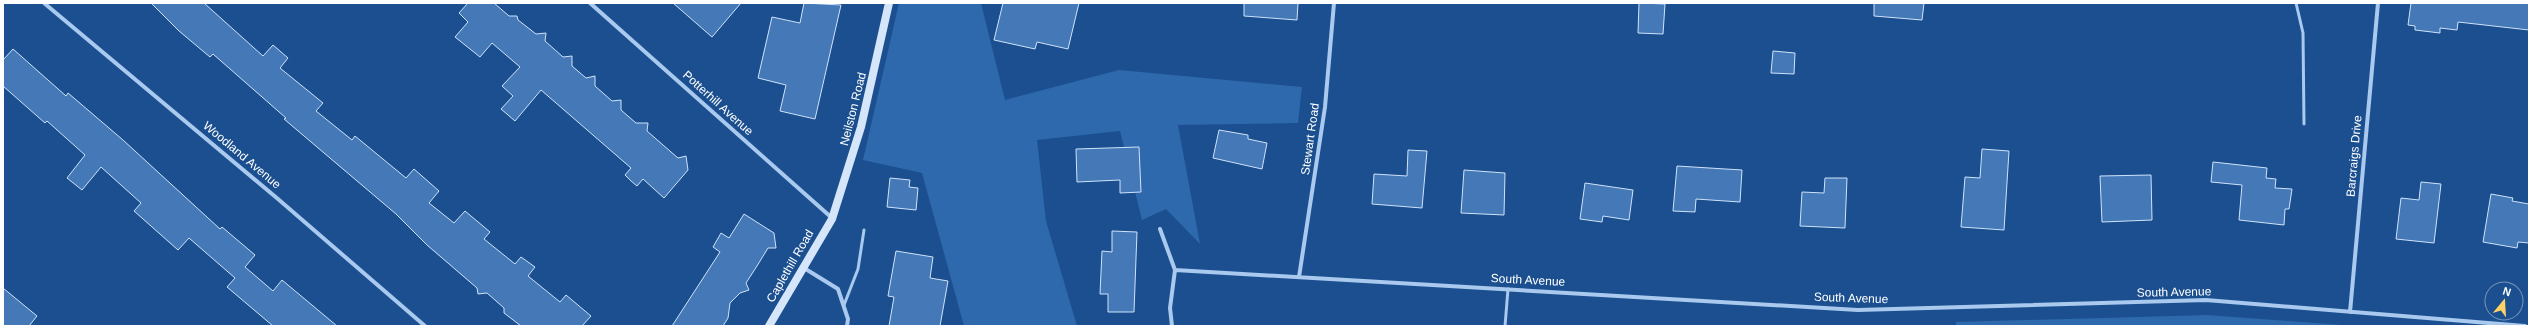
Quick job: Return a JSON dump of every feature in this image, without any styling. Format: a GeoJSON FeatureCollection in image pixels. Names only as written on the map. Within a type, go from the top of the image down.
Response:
{"type":"FeatureCollection","features":[{"type":"Feature","properties":{"kind":"main road","name":"Neilston Road"},"geometry":{"type":"LineString","coordinates":[[832,219],[861,127],[889,3]]}},
{"type":"Feature","properties":{"kind":"main road","name":"Caplethill Road"},"geometry":{"type":"LineString","coordinates":[[769,326],[832,219]]}},
{"type":"Feature","properties":{"kind":"street","name":"Woodland Avenue"},"geometry":{"type":"LineString","coordinates":[[44,3],[272,194],[425,326]]}},
{"type":"Feature","properties":{"kind":"street","name":"Potterhill Avenue"},"geometry":{"type":"LineString","coordinates":[[590,3],[832,219]]}},
{"type":"Feature","properties":{"kind":"street","name":"Stewart Road"},"geometry":{"type":"LineString","coordinates":[[1298,277],[1325,107],[1334,3]]}},
{"type":"Feature","properties":{"kind":"street","name":"Barcraigs Drive"},"geometry":{"type":"LineString","coordinates":[[2350,312],[2378,3]]}},
{"type":"Feature","properties":{"kind":"street"},"geometry":{"type":"LineString","coordinates":[[1160,229],[1175,270],[1170,308],[1172,326]]}},
{"type":"Feature","properties":{"kind":"street"},"geometry":{"type":"LineString","coordinates":[[804,268],[838,289],[844,304],[847,326]]}},
{"type":"Feature","properties":{"kind":"street","name":"South Avenue"},"geometry":{"type":"LineString","coordinates":[[1175,270],[1858,310],[2206,300],[2525,326]]}},
{"type":"Feature","properties":{"kind":"lane"},"geometry":{"type":"LineString","coordinates":[[2296,3],[2303,33],[2304,124]]}},
{"type":"Feature","properties":{"kind":"lane"},"geometry":{"type":"LineString","coordinates":[[844,304],[858,269],[864,230]]}},
{"type":"Feature","properties":{"kind":"lane"},"geometry":{"type":"LineString","coordinates":[[1506,326],[1508,289]]}},
{"type":"Feature","properties":{"kind":"shaded area"},"geometry":{"type":"Polygon","coordinates":[[[899,3],[981,3],[1005,100],[1119,70],[1302,87],[1298,123],[1178,125],[1200,244],[1166,209],[1142,220],[1120,131],[1037,140],[1046,221],[1077,326],[964,326],[922,173],[863,160],[899,3]]]}},
{"type":"Feature","properties":{"kind":"shaded area"},"geometry":{"type":"Polygon","coordinates":[[[2207,315],[2355,326],[1956,326],[1956,322],[2207,315]]]}},
{"type":"Feature","properties":{"kind":"building"},"geometry":{"type":"Polygon","coordinates":[[[151,3],[204,3],[263,56],[273,45],[288,58],[280,68],[323,103],[316,111],[352,140],[355,136],[406,178],[414,169],[439,191],[429,203],[454,223],[465,211],[490,232],[484,239],[515,264],[521,257],[535,267],[528,276],[560,302],[566,295],[591,316],[582,326],[521,326],[504,313],[504,308],[487,293],[478,294],[477,288],[427,245],[396,214],[284,119],[286,118],[213,54],[210,57],[179,31],[151,3]]]}},
{"type":"Feature","properties":{"kind":"building"},"geometry":{"type":"Polygon","coordinates":[[[468,3],[494,3],[509,16],[517,16],[518,20],[536,34],[546,33],[545,41],[563,57],[572,56],[572,66],[586,78],[595,76],[595,86],[612,101],[621,100],[621,110],[636,123],[648,123],[647,131],[678,158],[686,156],[688,170],[664,198],[643,179],[637,186],[631,181],[625,175],[631,168],[541,90],[515,121],[501,109],[513,96],[502,86],[520,67],[492,43],[480,57],[455,37],[468,22],[459,13],[468,3]]]}},
{"type":"Feature","properties":{"kind":"building"},"geometry":{"type":"Polygon","coordinates":[[[673,3],[741,3],[712,37],[673,3]]]}},
{"type":"Feature","properties":{"kind":"building"},"geometry":{"type":"Polygon","coordinates":[[[804,3],[841,5],[815,119],[780,111],[786,85],[758,78],[772,17],[800,23],[804,3]]]}},
{"type":"Feature","properties":{"kind":"building"},"geometry":{"type":"Polygon","coordinates":[[[1003,3],[1079,3],[1068,49],[1037,42],[1035,49],[994,40],[1003,3]]]}},
{"type":"Feature","properties":{"kind":"building"},"geometry":{"type":"Polygon","coordinates":[[[1244,3],[1298,3],[1297,20],[1244,16],[1244,3]]]}},
{"type":"Feature","properties":{"kind":"building"},"geometry":{"type":"Polygon","coordinates":[[[1639,3],[1665,4],[1663,34],[1638,33],[1639,3]]]}},
{"type":"Feature","properties":{"kind":"building"},"geometry":{"type":"Polygon","coordinates":[[[1874,3],[1924,3],[1922,20],[1874,16],[1874,3]]]}},
{"type":"Feature","properties":{"kind":"building"},"geometry":{"type":"Polygon","coordinates":[[[2411,3],[2529,3],[2529,30],[2458,22],[2457,30],[2440,28],[2440,33],[2415,30],[2415,26],[2408,25],[2411,3]]]}},
{"type":"Feature","properties":{"kind":"building"},"geometry":{"type":"Polygon","coordinates":[[[13,49],[66,96],[68,93],[123,140],[220,229],[222,227],[255,255],[245,267],[273,291],[282,280],[337,326],[273,326],[227,287],[235,278],[189,238],[178,250],[134,211],[141,203],[101,167],[82,190],[67,178],[85,155],[47,121],[45,123],[3,86],[3,60],[13,49]]]}},
{"type":"Feature","properties":{"kind":"building"},"geometry":{"type":"Polygon","coordinates":[[[1773,51],[1795,53],[1794,74],[1771,73],[1773,51]]]}},
{"type":"Feature","properties":{"kind":"building"},"geometry":{"type":"Polygon","coordinates":[[[1219,130],[1248,135],[1248,139],[1267,143],[1262,169],[1213,158],[1219,130]]]}},
{"type":"Feature","properties":{"kind":"building"},"geometry":{"type":"Polygon","coordinates":[[[1139,147],[1141,192],[1120,193],[1120,180],[1077,182],[1076,149],[1139,147]]]}},
{"type":"Feature","properties":{"kind":"building"},"geometry":{"type":"Polygon","coordinates":[[[1982,149],[2009,151],[2004,230],[1961,227],[1965,177],[1980,178],[1982,149]]]}},
{"type":"Feature","properties":{"kind":"building"},"geometry":{"type":"Polygon","coordinates":[[[1408,150],[1427,151],[1422,208],[1372,204],[1374,174],[1407,176],[1408,150]]]}},
{"type":"Feature","properties":{"kind":"building"},"geometry":{"type":"Polygon","coordinates":[[[2213,162],[2267,168],[2266,178],[2276,179],[2275,188],[2292,189],[2289,209],[2285,209],[2284,225],[2239,220],[2242,185],[2211,182],[2213,162]]]}},
{"type":"Feature","properties":{"kind":"building"},"geometry":{"type":"Polygon","coordinates":[[[1677,166],[1742,170],[1740,202],[1696,199],[1695,212],[1673,211],[1677,166]]]}},
{"type":"Feature","properties":{"kind":"building"},"geometry":{"type":"Polygon","coordinates":[[[1464,170],[1505,173],[1504,215],[1461,213],[1464,170]]]}},
{"type":"Feature","properties":{"kind":"building"},"geometry":{"type":"Polygon","coordinates":[[[2151,175],[2152,220],[2102,222],[2100,176],[2151,175]]]}},
{"type":"Feature","properties":{"kind":"building"},"geometry":{"type":"Polygon","coordinates":[[[890,178],[910,180],[909,187],[918,188],[916,210],[887,207],[890,178]]]}},
{"type":"Feature","properties":{"kind":"building"},"geometry":{"type":"Polygon","coordinates":[[[1825,178],[1847,178],[1845,228],[1800,226],[1802,192],[1824,193],[1825,178]]]}},
{"type":"Feature","properties":{"kind":"building"},"geometry":{"type":"Polygon","coordinates":[[[2421,182],[2441,184],[2434,243],[2396,239],[2401,198],[2419,200],[2421,182]]]}},
{"type":"Feature","properties":{"kind":"building"},"geometry":{"type":"Polygon","coordinates":[[[1585,183],[1633,190],[1629,220],[1603,216],[1602,222],[1580,219],[1585,183]]]}},
{"type":"Feature","properties":{"kind":"building"},"geometry":{"type":"Polygon","coordinates":[[[2491,194],[2513,198],[2512,201],[2529,204],[2529,243],[2518,242],[2517,248],[2483,242],[2491,194]]]}},
{"type":"Feature","properties":{"kind":"building"},"geometry":{"type":"Polygon","coordinates":[[[744,214],[774,233],[776,248],[768,248],[746,283],[749,290],[740,293],[730,303],[728,318],[723,326],[672,326],[720,252],[713,247],[721,233],[729,238],[744,214]]]}},
{"type":"Feature","properties":{"kind":"building"},"geometry":{"type":"Polygon","coordinates":[[[1112,231],[1137,232],[1134,312],[1108,312],[1108,294],[1100,294],[1102,251],[1112,252],[1112,231]]]}},
{"type":"Feature","properties":{"kind":"building"},"geometry":{"type":"Polygon","coordinates":[[[896,251],[933,257],[930,278],[948,281],[940,326],[889,326],[894,297],[888,296],[896,251]]]}},
{"type":"Feature","properties":{"kind":"building"},"geometry":{"type":"Polygon","coordinates":[[[3,288],[37,316],[29,326],[3,326],[3,288]]]}}]}
